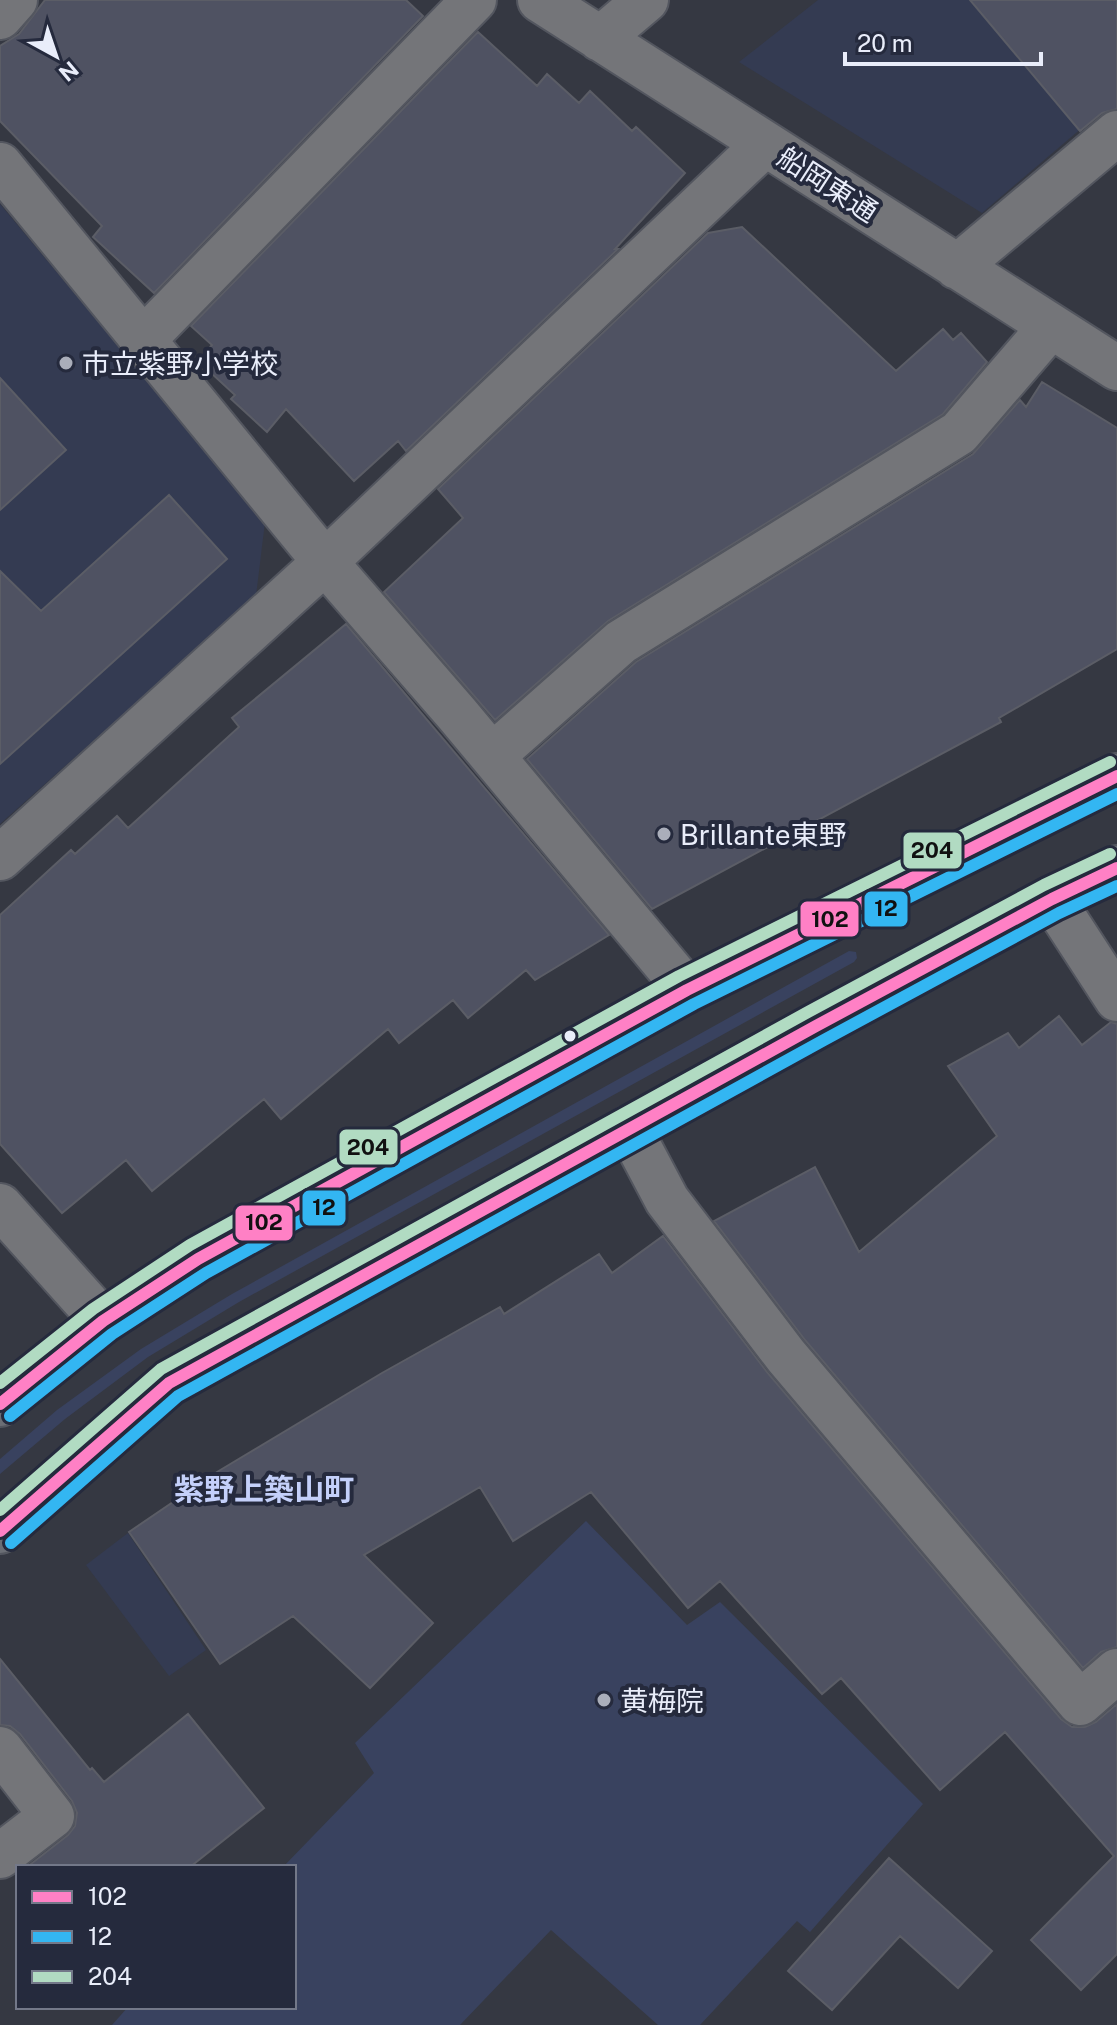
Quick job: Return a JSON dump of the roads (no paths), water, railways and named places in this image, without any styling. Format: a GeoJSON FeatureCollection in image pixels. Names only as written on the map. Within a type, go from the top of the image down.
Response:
{"type":"FeatureCollection","features":[{"type":"Feature","properties":{"kind":"main road"},"geometry":{"type":"LineString","coordinates":[[0,1404],[103,1321],[198,1259],[687,990],[1117,776]]}},
{"type":"Feature","properties":{"kind":"main road"},"geometry":{"type":"LineString","coordinates":[[0,1531],[169,1383],[629,1128],[1052,899],[1117,868]]}},
{"type":"Feature","properties":{"kind":"street"},"geometry":{"type":"LineString","coordinates":[[0,17],[15,0]]}},
{"type":"Feature","properties":{"kind":"street"},"geometry":{"type":"LineString","coordinates":[[144,339],[474,0]]}},
{"type":"Feature","properties":{"kind":"street","name":"船岡東通"},"geometry":{"type":"LineString","coordinates":[[540,0],[1117,368]]}},
{"type":"Feature","properties":{"kind":"street"},"geometry":{"type":"LineString","coordinates":[[600,39],[646,0]]}},
{"type":"Feature","properties":{"kind":"street"},"geometry":{"type":"LineString","coordinates":[[957,267],[1117,133]]}},
{"type":"Feature","properties":{"kind":"street"},"geometry":{"type":"LineString","coordinates":[[0,858],[325,562],[765,144]]}},
{"type":"Feature","properties":{"kind":"street"},"geometry":{"type":"LineString","coordinates":[[0,165],[325,562],[687,990]]}},
{"type":"Feature","properties":{"kind":"street"},"geometry":{"type":"LineString","coordinates":[[492,756],[621,642],[959,433],[1051,326]]}},
{"type":"Feature","properties":{"kind":"street"},"geometry":{"type":"LineString","coordinates":[[1052,899],[1117,999]]}},
{"type":"Feature","properties":{"kind":"street"},"geometry":{"type":"LineString","coordinates":[[629,1128],[667,1200],[786,1356],[1080,1703],[1117,1671]]}},
{"type":"Feature","properties":{"kind":"street"},"geometry":{"type":"LineString","coordinates":[[0,1206],[103,1321]]}},
{"type":"Feature","properties":{"kind":"street"},"geometry":{"type":"LineString","coordinates":[[0,1749],[52,1816],[0,1856]]}},
{"type":"Feature","properties":{"kind":"place","name":"市立紫野小学校"},"geometry":{"type":"Point","coordinates":[66,363]}},
{"type":"Feature","properties":{"kind":"place","name":"Brillante東野"},"geometry":{"type":"Point","coordinates":[664,834]}},
{"type":"Feature","properties":{"kind":"place","name":"黄梅院"},"geometry":{"type":"Point","coordinates":[604,1700]}},
{"type":"Feature","properties":{"kind":"district","name":"紫野上築山町"},"geometry":{"type":"Point","coordinates":[264,1489]}}]}
